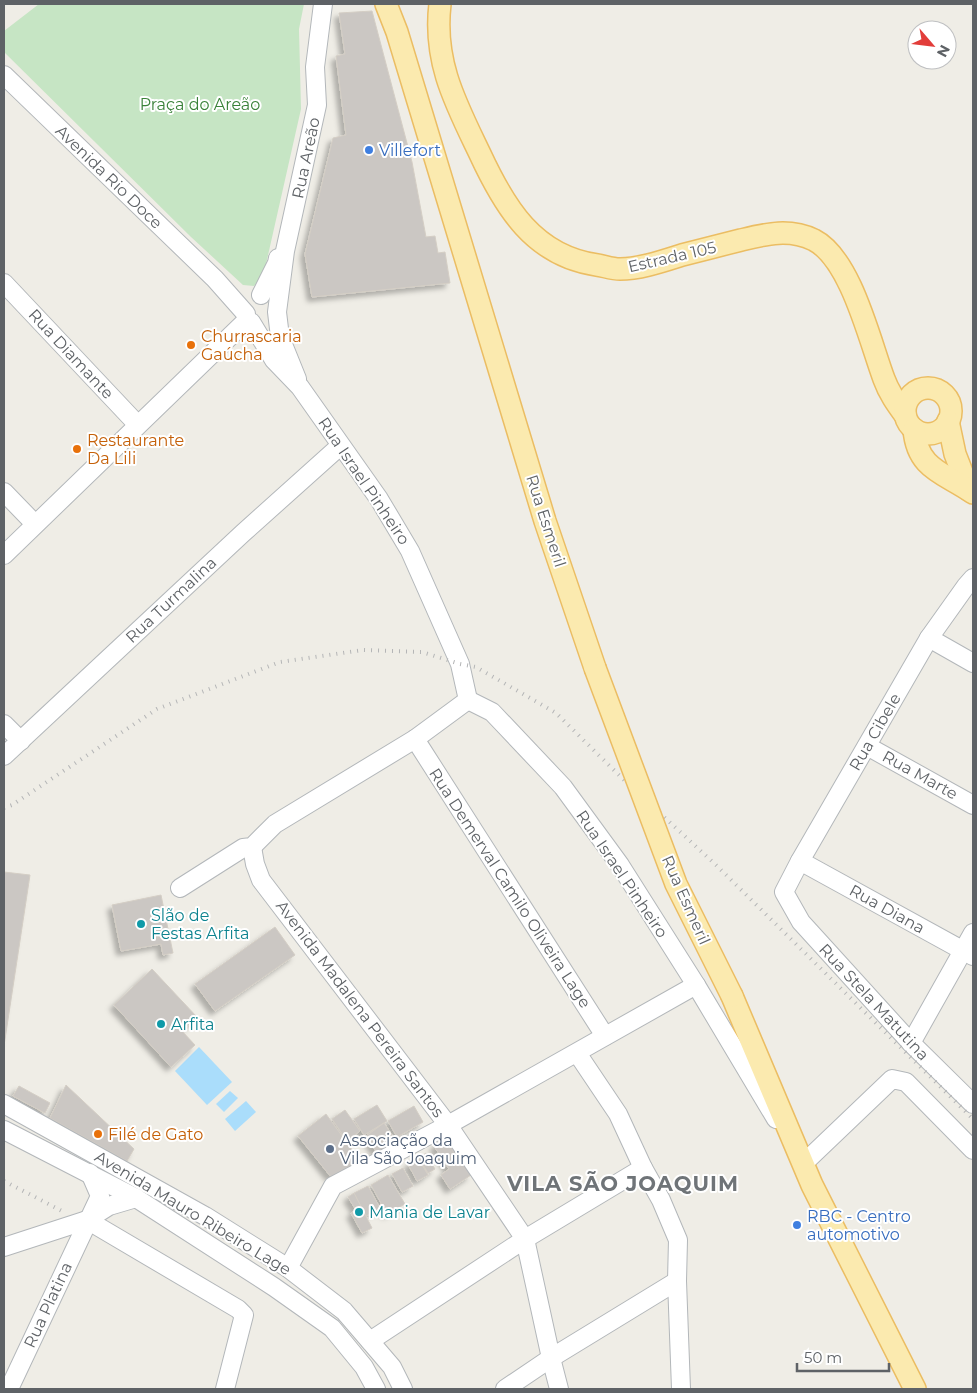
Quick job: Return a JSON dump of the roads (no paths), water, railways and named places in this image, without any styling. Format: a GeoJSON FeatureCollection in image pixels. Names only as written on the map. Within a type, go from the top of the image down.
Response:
{"type":"FeatureCollection","features":[{"type":"Feature","properties":{"kind":"main road"},"geometry":{"type":"LineString","coordinates":[[386,4],[397,32]]}},
{"type":"Feature","properties":{"kind":"main road"},"geometry":{"type":"LineString","coordinates":[[396,4],[397,32]]}},
{"type":"Feature","properties":{"kind":"main road","name":"Estrada 105"},"geometry":{"type":"LineString","coordinates":[[440,4],[438,39],[445,71],[455,101],[493,183],[528,232],[557,254],[574,260],[620,269],[654,263],[706,248],[774,232],[794,233],[815,241],[833,256],[854,291],[884,380],[909,422],[922,458],[942,476],[971,492]]}},
{"type":"Feature","properties":{"kind":"main road","name":"Rua Esmeril"},"geometry":{"type":"LineString","coordinates":[[397,32],[545,520],[595,668],[676,884],[732,996],[804,1163]]}},
{"type":"Feature","properties":{"kind":"main road","name":"Estrada 105"},"geometry":{"type":"LineString","coordinates":[[878,360],[898,379],[922,389]]}},
{"type":"Feature","properties":{"kind":"main road"},"geometry":{"type":"LineString","coordinates":[[922,389],[933,389],[942,393],[949,401],[951,411],[948,421],[942,429],[933,434],[923,434],[909,422],[906,404],[912,394],[922,389]]}},
{"type":"Feature","properties":{"kind":"main road","name":"Estrada 105"},"geometry":{"type":"LineString","coordinates":[[948,421],[955,454],[971,492]]}},
{"type":"Feature","properties":{"kind":"main road","name":"Rua Israel Pinheiro"},"geometry":{"type":"LineString","coordinates":[[804,1163],[812,1185],[915,1389]]}},
{"type":"Feature","properties":{"kind":"street","name":"Rua Areão"},"geometry":{"type":"LineString","coordinates":[[258,296],[277,264],[306,124],[309,106],[305,75],[307,29],[312,4]]}},
{"type":"Feature","properties":{"kind":"street","name":"Rua Areão"},"geometry":{"type":"LineString","coordinates":[[277,312],[285,251],[317,105],[315,67],[320,15],[323,4]]}},
{"type":"Feature","properties":{"kind":"street","name":"Avenida Rio Doce"},"geometry":{"type":"LineString","coordinates":[[4,75],[215,279],[248,319]]}},
{"type":"Feature","properties":{"kind":"street","name":"Avenida Rio Doce"},"geometry":{"type":"LineString","coordinates":[[215,279],[245,295],[258,296]]}},
{"type":"Feature","properties":{"kind":"street","name":"Rua Diamante"},"geometry":{"type":"LineString","coordinates":[[4,283],[137,424]]}},
{"type":"Feature","properties":{"kind":"street"},"geometry":{"type":"LineString","coordinates":[[4,555],[137,424],[248,319],[248,303],[258,296],[270,298],[276,307],[277,312],[273,321],[265,326],[255,325],[248,319]]}},
{"type":"Feature","properties":{"kind":"street","name":"Rua Israel Pinheiro"},"geometry":{"type":"LineString","coordinates":[[277,312],[280,337],[300,387]]}},
{"type":"Feature","properties":{"kind":"street","name":"Rua Israel Pinheiro"},"geometry":{"type":"LineString","coordinates":[[248,319],[274,360],[300,387],[379,499],[410,551],[460,664],[468,700],[492,712],[563,787],[620,865],[696,985],[804,1163]]}},
{"type":"Feature","properties":{"kind":"street","name":"Rua Turmalina"},"geometry":{"type":"LineString","coordinates":[[4,756],[243,533],[340,446]]}},
{"type":"Feature","properties":{"kind":"street"},"geometry":{"type":"LineString","coordinates":[[4,492],[35,524]]}},
{"type":"Feature","properties":{"kind":"street","name":"Rua Cibele"},"geometry":{"type":"LineString","coordinates":[[784,892],[929,638],[973,578]]}},
{"type":"Feature","properties":{"kind":"street"},"geometry":{"type":"LineString","coordinates":[[929,638],[973,663]]}},
{"type":"Feature","properties":{"kind":"street"},"geometry":{"type":"LineString","coordinates":[[180,888],[243,848],[252,847],[276,824],[415,739],[468,700]]}},
{"type":"Feature","properties":{"kind":"street"},"geometry":{"type":"LineString","coordinates":[[4,724],[20,741]]}},
{"type":"Feature","properties":{"kind":"street","name":"Rua Demerval Camilo Oliveira Lage"},"geometry":{"type":"LineString","coordinates":[[415,739],[604,1036]]}},
{"type":"Feature","properties":{"kind":"street","name":"Rua Marte"},"geometry":{"type":"LineString","coordinates":[[867,746],[973,805]]}},
{"type":"Feature","properties":{"kind":"street","name":"Avenida Madalena Pereira Santos"},"geometry":{"type":"LineString","coordinates":[[252,847],[255,864],[261,880],[448,1125],[525,1239],[559,1389]]}},
{"type":"Feature","properties":{"kind":"street","name":"Rua Diana"},"geometry":{"type":"LineString","coordinates":[[800,861],[968,954]]}},
{"type":"Feature","properties":{"kind":"street","name":"Rua Stela Matutina"},"geometry":{"type":"LineString","coordinates":[[784,892],[801,922],[910,1043],[973,1104]]}},
{"type":"Feature","properties":{"kind":"street"},"geometry":{"type":"LineString","coordinates":[[910,1043],[968,954],[973,933]]}},
{"type":"Feature","properties":{"kind":"street"},"geometry":{"type":"LineString","coordinates":[[288,1268],[333,1186],[448,1125],[696,985]]}},
{"type":"Feature","properties":{"kind":"street"},"geometry":{"type":"LineString","coordinates":[[577,1053],[618,1114],[643,1168],[661,1200],[678,1240],[677,1281],[681,1389]]}},
{"type":"Feature","properties":{"kind":"street"},"geometry":{"type":"LineString","coordinates":[[804,1163],[892,1080],[906,1082],[973,1150]]}},
{"type":"Feature","properties":{"kind":"street","name":"Avenida Mauro Ribeiro Lage"},"geometry":{"type":"LineString","coordinates":[[4,1104],[205,1216],[288,1268],[344,1311],[392,1366],[403,1389]]}},
{"type":"Feature","properties":{"kind":"street","name":"Avenida Mauro Ribeiro Lage"},"geometry":{"type":"LineString","coordinates":[[4,1130],[136,1198],[274,1287],[332,1328],[364,1367],[375,1389]]}},
{"type":"Feature","properties":{"kind":"street"},"geometry":{"type":"LineString","coordinates":[[370,1340],[525,1239],[643,1168]]}},
{"type":"Feature","properties":{"kind":"street","name":"Rua Platina"},"geometry":{"type":"LineString","coordinates":[[9,1389],[87,1220],[100,1196],[90,1173]]}},
{"type":"Feature","properties":{"kind":"street"},"geometry":{"type":"LineString","coordinates":[[4,1247],[87,1220],[109,1206],[136,1198]]}},
{"type":"Feature","properties":{"kind":"street"},"geometry":{"type":"LineString","coordinates":[[87,1220],[238,1309],[244,1315],[225,1389]]}},
{"type":"Feature","properties":{"kind":"street"},"geometry":{"type":"LineString","coordinates":[[505,1389],[551,1358],[677,1281]]}},
{"type":"Feature","properties":{"kind":"water"},"geometry":{"type":"Polygon","coordinates":[[[199,1047],[232,1082],[207,1105],[175,1071],[199,1047]]]}},
{"type":"Feature","properties":{"kind":"water"},"geometry":{"type":"Polygon","coordinates":[[[230,1091],[238,1098],[224,1112],[216,1104],[230,1091]]]}},
{"type":"Feature","properties":{"kind":"water"},"geometry":{"type":"Polygon","coordinates":[[[246,1101],[256,1112],[235,1131],[225,1119],[246,1101]]]}},
{"type":"Feature","properties":{"kind":"railway"},"geometry":{"type":"LineString","coordinates":[[4,808],[12,805],[157,709],[280,662],[363,650],[422,652],[476,667],[556,713],[623,779],[717,866],[973,1119]]}},
{"type":"Feature","properties":{"kind":"railway"},"geometry":{"type":"LineString","coordinates":[[4,1181],[64,1212]]}},
{"type":"Feature","properties":{"kind":"place","name":"Villefort"},"geometry":{"type":"Point","coordinates":[369,150]}},
{"type":"Feature","properties":{"kind":"place","name":"Churrascaria Gaúcha"},"geometry":{"type":"Point","coordinates":[191,345]}},
{"type":"Feature","properties":{"kind":"place","name":"Restaurante Da Lili"},"geometry":{"type":"Point","coordinates":[77,449]}},
{"type":"Feature","properties":{"kind":"place","name":"Slão de Festas Arfita"},"geometry":{"type":"Point","coordinates":[141,924]}},
{"type":"Feature","properties":{"kind":"place","name":"Arfita"},"geometry":{"type":"Point","coordinates":[161,1024]}},
{"type":"Feature","properties":{"kind":"place","name":"Filé de Gato"},"geometry":{"type":"Point","coordinates":[98,1134]}},
{"type":"Feature","properties":{"kind":"place","name":"Associação da Vila São Joaquim"},"geometry":{"type":"Point","coordinates":[330,1149]}},
{"type":"Feature","properties":{"kind":"place","name":"Mania de Lavar"},"geometry":{"type":"Point","coordinates":[359,1212]}},
{"type":"Feature","properties":{"kind":"place","name":"RBC - Centro automotivo"},"geometry":{"type":"Point","coordinates":[797,1225]}},
{"type":"Feature","properties":{"kind":"district","name":"VILA SÃO JOAQUIM"},"geometry":{"type":"Point","coordinates":[623,1183]}},
{"type":"Feature","properties":{"kind":"park label","name":"Praça do Areão"},"geometry":{"type":"Point","coordinates":[200,104]}}]}
